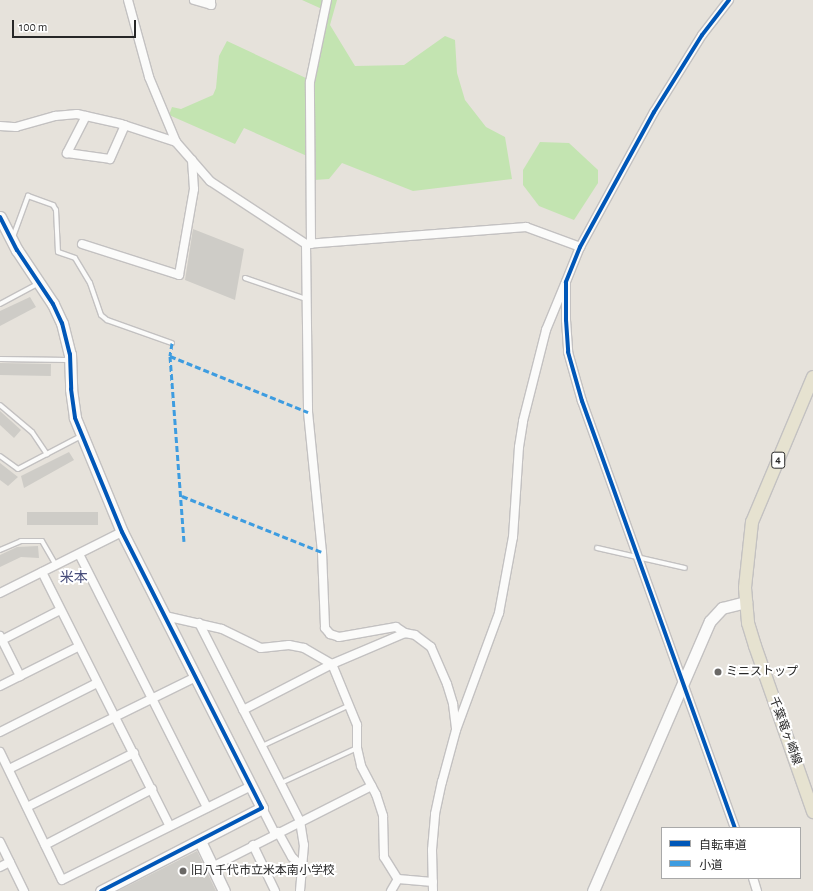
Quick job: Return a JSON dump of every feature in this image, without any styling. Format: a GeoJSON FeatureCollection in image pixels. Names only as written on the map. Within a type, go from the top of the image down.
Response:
{"type":"FeatureCollection","features":[{"type":"Feature","properties":{"kind":"main road","name":"千葉竜ヶ崎線"},"geometry":{"type":"LineString","coordinates":[[813,377],[752,522],[746,562],[746,602],[755,646],[813,812]]}},
{"type":"Feature","properties":{"kind":"street"},"geometry":{"type":"LineString","coordinates":[[128,0],[149,77],[176,142],[210,181],[308,244],[526,227],[580,247]]}},
{"type":"Feature","properties":{"kind":"street"},"geometry":{"type":"LineString","coordinates":[[194,0],[211,5],[211,0]]}},
{"type":"Feature","properties":{"kind":"street"},"geometry":{"type":"LineString","coordinates":[[327,0],[310,82],[307,300],[308,412],[322,552],[325,628],[330,634],[339,637],[396,627],[405,633],[415,635],[431,647],[449,690],[456,730]]}},
{"type":"Feature","properties":{"kind":"street"},"geometry":{"type":"LineString","coordinates":[[434,891],[435,814],[456,730],[499,613],[513,537],[519,447],[523,421],[546,330],[580,247],[654,112],[702,35],[729,0]]}},
{"type":"Feature","properties":{"kind":"street"},"geometry":{"type":"LineString","coordinates":[[0,126],[16,127],[66,113],[125,125],[176,142]]}},
{"type":"Feature","properties":{"kind":"street"},"geometry":{"type":"LineString","coordinates":[[86,116],[67,153],[110,159],[125,125]]}},
{"type":"Feature","properties":{"kind":"street"},"geometry":{"type":"LineString","coordinates":[[82,244],[179,275],[194,189],[192,160]]}},
{"type":"Feature","properties":{"kind":"street"},"geometry":{"type":"LineString","coordinates":[[0,217],[12,241],[62,323],[71,360],[73,403],[81,436],[122,532],[250,786],[292,857],[302,867]]}},
{"type":"Feature","properties":{"kind":"street"},"geometry":{"type":"LineString","coordinates":[[566,282],[568,352],[582,401],[636,557],[684,680],[735,827]]}},
{"type":"Feature","properties":{"kind":"street"},"geometry":{"type":"LineString","coordinates":[[0,593],[122,532]]}},
{"type":"Feature","properties":{"kind":"street"},"geometry":{"type":"LineString","coordinates":[[79,554],[154,698],[207,807]]}},
{"type":"Feature","properties":{"kind":"street"},"geometry":{"type":"LineString","coordinates":[[42,572],[78,647],[134,753],[170,826]]}},
{"type":"Feature","properties":{"kind":"street"},"geometry":{"type":"LineString","coordinates":[[593,891],[684,680],[715,614],[722,608],[746,602]]}},
{"type":"Feature","properties":{"kind":"street"},"geometry":{"type":"LineString","coordinates":[[20,676],[1,638],[60,610]]}},
{"type":"Feature","properties":{"kind":"street"},"geometry":{"type":"LineString","coordinates":[[165,616],[222,629],[261,648],[289,645],[304,648],[332,664],[357,725],[357,748],[361,766],[372,786],[383,816],[384,857],[398,879]]}},
{"type":"Feature","properties":{"kind":"street"},"geometry":{"type":"LineString","coordinates":[[199,623],[300,821],[304,845],[300,891]]}},
{"type":"Feature","properties":{"kind":"street"},"geometry":{"type":"LineString","coordinates":[[243,710],[332,664],[405,633]]}},
{"type":"Feature","properties":{"kind":"street"},"geometry":{"type":"LineString","coordinates":[[0,686],[78,647]]}},
{"type":"Feature","properties":{"kind":"street"},"geometry":{"type":"LineString","coordinates":[[8,769],[196,677]]}},
{"type":"Feature","properties":{"kind":"street"},"geometry":{"type":"LineString","coordinates":[[0,732],[97,682]]}},
{"type":"Feature","properties":{"kind":"street"},"geometry":{"type":"LineString","coordinates":[[0,752],[62,880],[250,786]]}},
{"type":"Feature","properties":{"kind":"street"},"geometry":{"type":"LineString","coordinates":[[26,807],[134,753]]}},
{"type":"Feature","properties":{"kind":"street"},"geometry":{"type":"LineString","coordinates":[[212,867],[300,821],[372,786]]}},
{"type":"Feature","properties":{"kind":"street"},"geometry":{"type":"LineString","coordinates":[[45,845],[152,789]]}},
{"type":"Feature","properties":{"kind":"street"},"geometry":{"type":"LineString","coordinates":[[101,891],[262,808]]}},
{"type":"Feature","properties":{"kind":"street"},"geometry":{"type":"LineString","coordinates":[[200,841],[224,891]]}},
{"type":"Feature","properties":{"kind":"street"},"geometry":{"type":"LineString","coordinates":[[0,842],[24,891]]}},
{"type":"Feature","properties":{"kind":"street"},"geometry":{"type":"LineString","coordinates":[[253,845],[275,891]]}},
{"type":"Feature","properties":{"kind":"street"},"geometry":{"type":"LineString","coordinates":[[0,867],[10,862]]}},
{"type":"Feature","properties":{"kind":"street"},"geometry":{"type":"LineString","coordinates":[[398,879],[433,882]]}},
{"type":"Feature","properties":{"kind":"street"},"geometry":{"type":"LineString","coordinates":[[391,891],[398,879]]}},
{"type":"Feature","properties":{"kind":"street"},"geometry":{"type":"LineString","coordinates":[[753,879],[757,891]]}},
{"type":"Feature","properties":{"kind":"lane"},"geometry":{"type":"LineString","coordinates":[[12,241],[28,196],[53,205],[56,210],[58,252],[75,258],[90,283],[101,315],[107,320],[172,343]]}},
{"type":"Feature","properties":{"kind":"lane"},"geometry":{"type":"LineString","coordinates":[[245,278],[307,300]]}},
{"type":"Feature","properties":{"kind":"lane"},"geometry":{"type":"LineString","coordinates":[[0,297],[2,303],[39,283]]}},
{"type":"Feature","properties":{"kind":"lane"},"geometry":{"type":"LineString","coordinates":[[0,359],[71,360]]}},
{"type":"Feature","properties":{"kind":"lane"},"geometry":{"type":"LineString","coordinates":[[0,405],[32,432],[47,454]]}},
{"type":"Feature","properties":{"kind":"lane"},"geometry":{"type":"LineString","coordinates":[[0,456],[18,469],[81,436]]}},
{"type":"Feature","properties":{"kind":"lane"},"geometry":{"type":"LineString","coordinates":[[0,550],[21,541],[42,541],[56,565]]}},
{"type":"Feature","properties":{"kind":"lane"},"geometry":{"type":"LineString","coordinates":[[597,548],[685,568]]}},
{"type":"Feature","properties":{"kind":"lane"},"geometry":{"type":"LineString","coordinates":[[262,746],[350,705]]}},
{"type":"Feature","properties":{"kind":"lane"},"geometry":{"type":"LineString","coordinates":[[280,783],[357,748]]}},
{"type":"Feature","properties":{"kind":"green space"},"geometry":{"type":"Polygon","coordinates":[[[302,0],[337,0],[330,25],[355,66],[404,65],[445,36],[455,40],[457,73],[465,100],[486,127],[505,137],[512,179],[413,191],[342,163],[329,179],[314,180],[306,173],[307,156],[244,128],[235,144],[169,115],[172,107],[181,109],[213,95],[216,88],[219,56],[227,41],[308,79],[322,9],[302,0]]]}},
{"type":"Feature","properties":{"kind":"green space"},"geometry":{"type":"Polygon","coordinates":[[[540,142],[569,143],[598,170],[598,183],[574,220],[539,206],[523,185],[523,170],[540,142]]]}},
{"type":"Feature","properties":{"kind":"building"},"geometry":{"type":"Polygon","coordinates":[[[193,229],[244,249],[235,300],[185,280],[193,229]]]}},
{"type":"Feature","properties":{"kind":"building"},"geometry":{"type":"Polygon","coordinates":[[[30,297],[36,307],[0,326],[0,311],[30,297]]]}},
{"type":"Feature","properties":{"kind":"building"},"geometry":{"type":"Polygon","coordinates":[[[0,363],[51,364],[51,376],[0,375],[0,363]]]}},
{"type":"Feature","properties":{"kind":"building"},"geometry":{"type":"Polygon","coordinates":[[[0,411],[21,430],[14,438],[0,425],[0,411]]]}},
{"type":"Feature","properties":{"kind":"building"},"geometry":{"type":"Polygon","coordinates":[[[69,452],[74,460],[24,488],[21,476],[69,452]]]}},
{"type":"Feature","properties":{"kind":"building"},"geometry":{"type":"Polygon","coordinates":[[[0,463],[18,477],[8,486],[0,480],[0,463]]]}},
{"type":"Feature","properties":{"kind":"building"},"geometry":{"type":"Polygon","coordinates":[[[27,512],[98,512],[98,525],[27,525],[27,512]]]}},
{"type":"Feature","properties":{"kind":"building"},"geometry":{"type":"Polygon","coordinates":[[[38,546],[39,558],[21,557],[0,567],[0,555],[17,547],[38,546]]]}},
{"type":"Feature","properties":{"kind":"building","name":"旧八千代市立米本南小学校"},"geometry":{"type":"Polygon","coordinates":[[[197,851],[216,891],[118,891],[197,851]]]}},
{"type":"Feature","properties":{"kind":"marked path"},"geometry":{"type":"LineString","coordinates":[[172,343],[170,356],[184,541]]}},
{"type":"Feature","properties":{"kind":"marked path"},"geometry":{"type":"LineString","coordinates":[[170,356],[308,412]]}},
{"type":"Feature","properties":{"kind":"marked path"},"geometry":{"type":"LineString","coordinates":[[182,496],[322,552]]}},
{"type":"Feature","properties":{"kind":"cycle path"},"geometry":{"type":"LineString","coordinates":[[729,0],[702,35],[654,112],[580,247],[566,282],[566,320],[568,352],[582,401],[735,827]]}},
{"type":"Feature","properties":{"kind":"cycle path"},"geometry":{"type":"LineString","coordinates":[[0,217],[17,250],[53,304],[62,323],[70,354],[71,389],[75,418],[122,532],[262,808],[101,891]]}},
{"type":"Feature","properties":{"kind":"place","name":"ミニストップ"},"geometry":{"type":"Point","coordinates":[718,672]}},
{"type":"Feature","properties":{"kind":"place","name":"旧八千代市立米本南小学校"},"geometry":{"type":"Point","coordinates":[183,871]}},
{"type":"Feature","properties":{"kind":"district","name":"米本"},"geometry":{"type":"Point","coordinates":[74,578]}}]}
